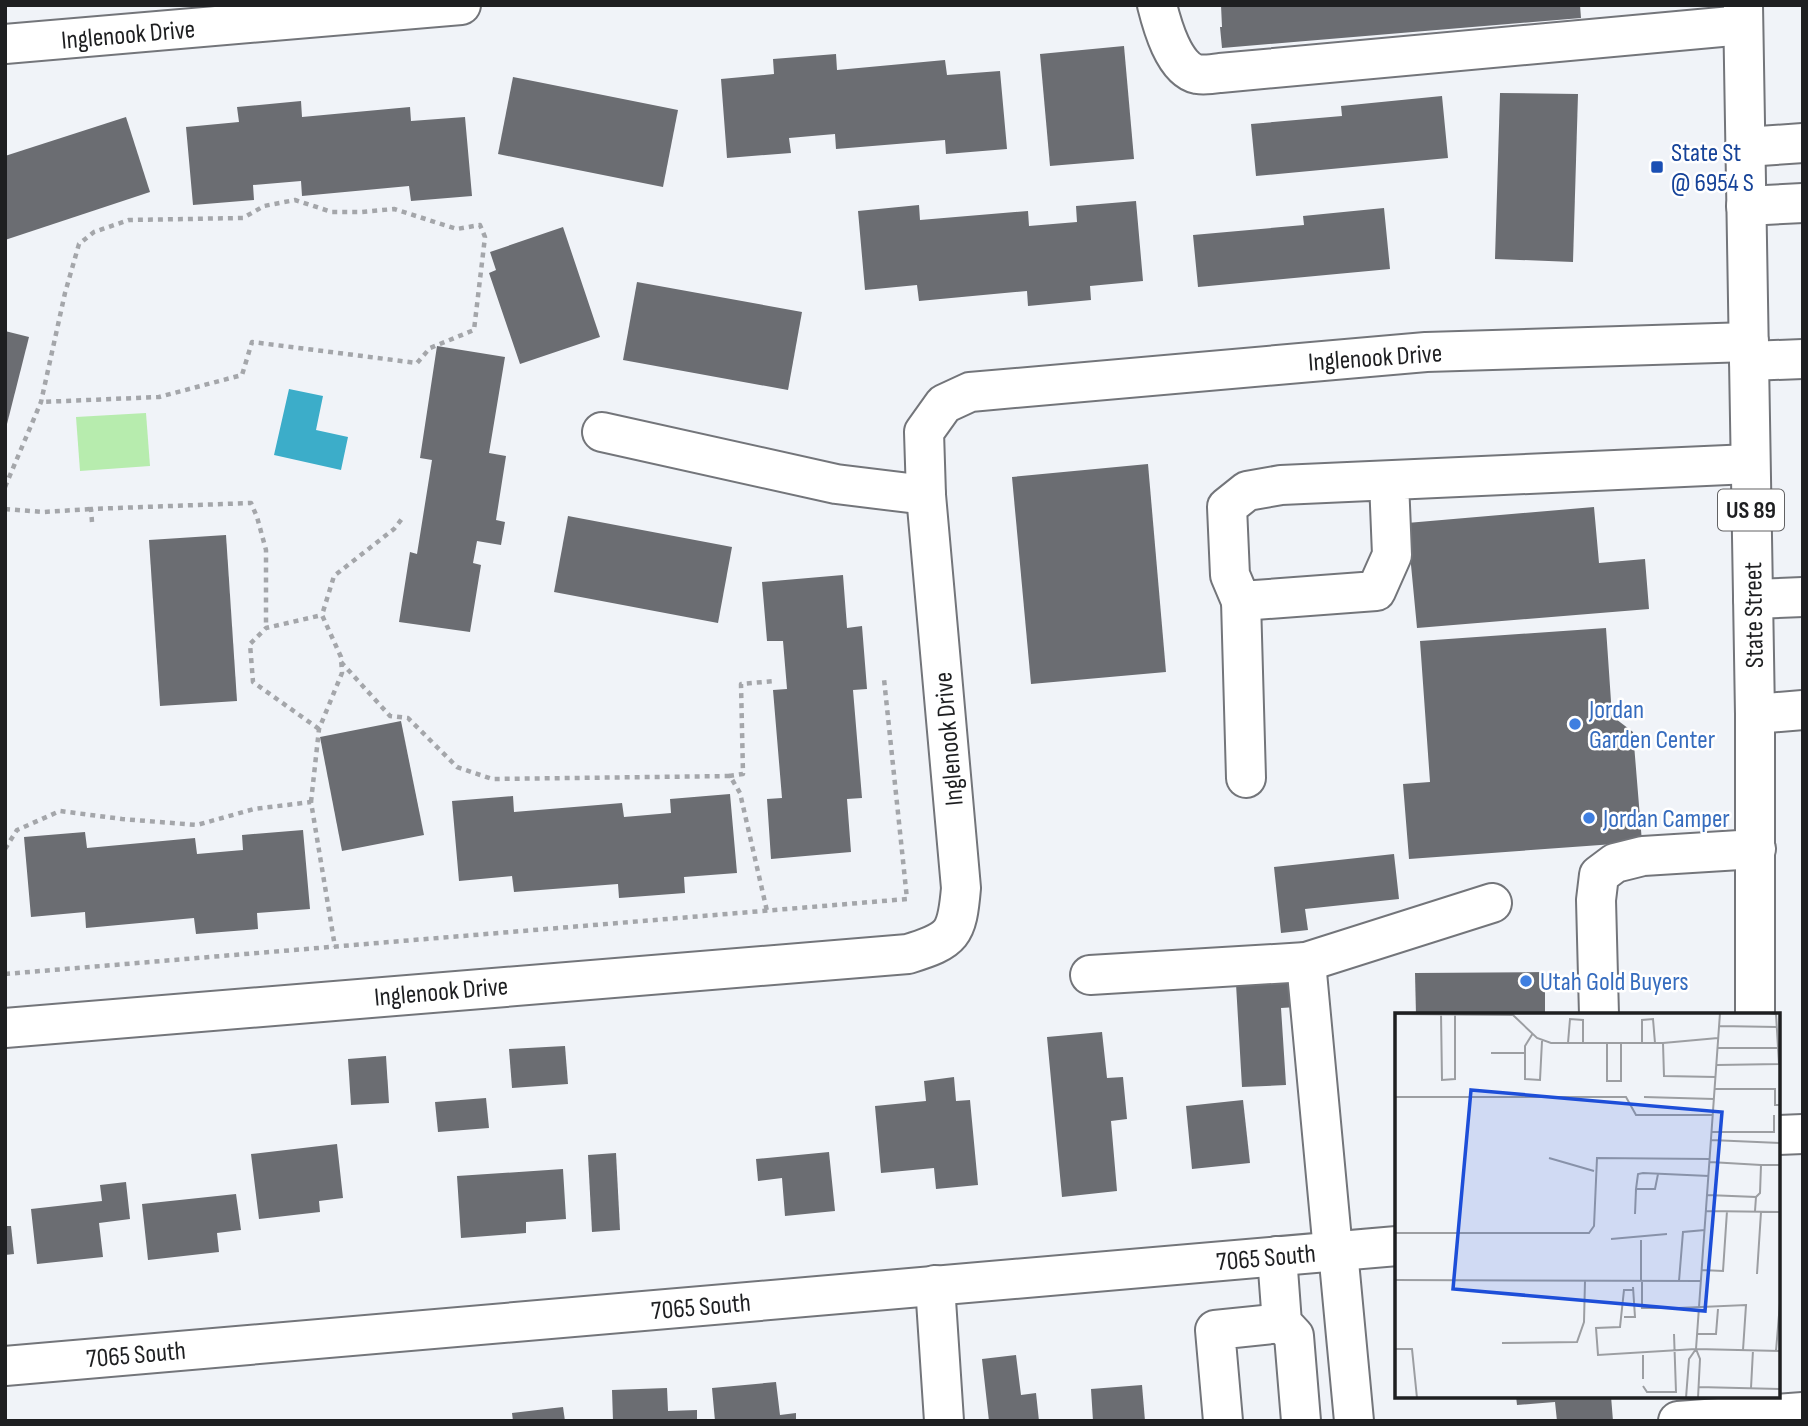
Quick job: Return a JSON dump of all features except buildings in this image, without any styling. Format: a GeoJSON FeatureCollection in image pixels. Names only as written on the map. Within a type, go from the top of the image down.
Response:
{"type":"FeatureCollection","features":[{"type":"Feature","properties":{"kind":"street","name":"Inglenook Drive"},"geometry":{"type":"LineString","coordinates":[[5,44],[461,5]]}},
{"type":"Feature","properties":{"kind":"street"},"geometry":{"type":"LineString","coordinates":[[1157,5],[1172,49],[1184,67],[1197,74],[1743,15]]}},
{"type":"Feature","properties":{"kind":"street","name":"State Street"},"geometry":{"type":"LineString","coordinates":[[1743,15],[1755,714],[1755,1013]]}},
{"type":"Feature","properties":{"kind":"street"},"geometry":{"type":"LineString","coordinates":[[1745,147],[1803,143]]}},
{"type":"Feature","properties":{"kind":"street"},"geometry":{"type":"LineString","coordinates":[[1746,206],[1803,203]]}},
{"type":"Feature","properties":{"kind":"street","name":"Inglenook Drive"},"geometry":{"type":"LineString","coordinates":[[5,1028],[908,954],[931,947],[950,936],[958,916],[961,888],[926,495],[924,432],[944,404],[970,392],[1426,352],[1749,351],[1803,359]]}},
{"type":"Feature","properties":{"kind":"street"},"geometry":{"type":"LineString","coordinates":[[602,432],[836,484],[926,495]]}},
{"type":"Feature","properties":{"kind":"street"},"geometry":{"type":"LineString","coordinates":[[1246,778],[1241,601],[1230,575],[1227,507],[1247,491],[1281,485],[1751,464]]}},
{"type":"Feature","properties":{"kind":"street"},"geometry":{"type":"LineString","coordinates":[[1241,601],[1376,591],[1392,555],[1389,481]]}},
{"type":"Feature","properties":{"kind":"street"},"geometry":{"type":"LineString","coordinates":[[1753,599],[1803,597]]}},
{"type":"Feature","properties":{"kind":"street"},"geometry":{"type":"LineString","coordinates":[[1755,714],[1803,710]]}},
{"type":"Feature","properties":{"kind":"street"},"geometry":{"type":"LineString","coordinates":[[1599,1013],[1596,900],[1599,875],[1615,863],[1643,856],[1756,849]]}},
{"type":"Feature","properties":{"kind":"street"},"geometry":{"type":"LineString","coordinates":[[1090,975],[1306,962],[1492,903]]}},
{"type":"Feature","properties":{"kind":"street"},"geometry":{"type":"LineString","coordinates":[[1306,962],[1354,1421]]}},
{"type":"Feature","properties":{"kind":"street"},"geometry":{"type":"LineString","coordinates":[[1780,1135],[1803,1134]]}},
{"type":"Feature","properties":{"kind":"street","name":"7065 South"},"geometry":{"type":"LineString","coordinates":[[5,1366],[1395,1246]]}},
{"type":"Feature","properties":{"kind":"street"},"geometry":{"type":"LineString","coordinates":[[1277,1256],[1282,1323],[1294,1336],[1301,1421]]}},
{"type":"Feature","properties":{"kind":"street"},"geometry":{"type":"LineString","coordinates":[[935,1285],[944,1421]]}},
{"type":"Feature","properties":{"kind":"street"},"geometry":{"type":"LineString","coordinates":[[1223,1421],[1215,1330],[1282,1323]]}},
{"type":"Feature","properties":{"kind":"street"},"geometry":{"type":"LineString","coordinates":[[1678,1421],[1760,1410],[1803,1412]]}},
{"type":"Feature","properties":{"kind":"path"},"geometry":{"type":"LineString","coordinates":[[5,487],[40,402],[79,244],[94,232],[129,220],[243,218],[264,206],[295,201],[332,212],[394,209],[457,229],[481,225],[485,237],[474,330],[430,348],[417,363],[253,342],[242,375],[159,397],[40,402]]}},
{"type":"Feature","properties":{"kind":"path"},"geometry":{"type":"LineString","coordinates":[[5,509],[43,513],[251,503],[265,550],[266,628]]}},
{"type":"Feature","properties":{"kind":"path"},"geometry":{"type":"LineString","coordinates":[[91,509],[92,522]]}},
{"type":"Feature","properties":{"kind":"path"},"geometry":{"type":"LineString","coordinates":[[335,947],[312,802],[319,729],[342,673],[341,657],[322,615],[334,576],[394,529],[404,516]]}},
{"type":"Feature","properties":{"kind":"path"},"geometry":{"type":"LineString","coordinates":[[319,729],[253,682],[250,644],[266,628],[322,615]]}},
{"type":"Feature","properties":{"kind":"path"},"geometry":{"type":"LineString","coordinates":[[341,662],[390,716],[408,718],[457,768],[492,779],[743,774],[741,684],[775,681]]}},
{"type":"Feature","properties":{"kind":"path"},"geometry":{"type":"LineString","coordinates":[[5,974],[907,899],[884,679]]}},
{"type":"Feature","properties":{"kind":"path"},"geometry":{"type":"LineString","coordinates":[[729,776],[740,793],[767,911]]}},
{"type":"Feature","properties":{"kind":"path"},"geometry":{"type":"LineString","coordinates":[[5,849],[17,830],[60,811],[197,825],[254,809],[312,802]]}},
{"type":"Feature","properties":{"kind":"green space"},"geometry":{"type":"Polygon","coordinates":[[[146,413],[150,466],[80,471],[76,417],[146,413]]]}},
{"type":"Feature","properties":{"kind":"water"},"geometry":{"type":"Polygon","coordinates":[[[289,389],[323,396],[316,430],[348,437],[341,470],[274,455],[289,389]]]}},
{"type":"Feature","properties":{"kind":"place","name":"State St @ 6954 S"},"geometry":{"type":"Point","coordinates":[1657,167]}},
{"type":"Feature","properties":{"kind":"place","name":"Jordan Garden Center"},"geometry":{"type":"Point","coordinates":[1575,724]}},
{"type":"Feature","properties":{"kind":"place","name":"Jordan Camper"},"geometry":{"type":"Point","coordinates":[1589,818]}},
{"type":"Feature","properties":{"kind":"place","name":"Utah Gold Buyers"},"geometry":{"type":"Point","coordinates":[1526,981]}}]}
